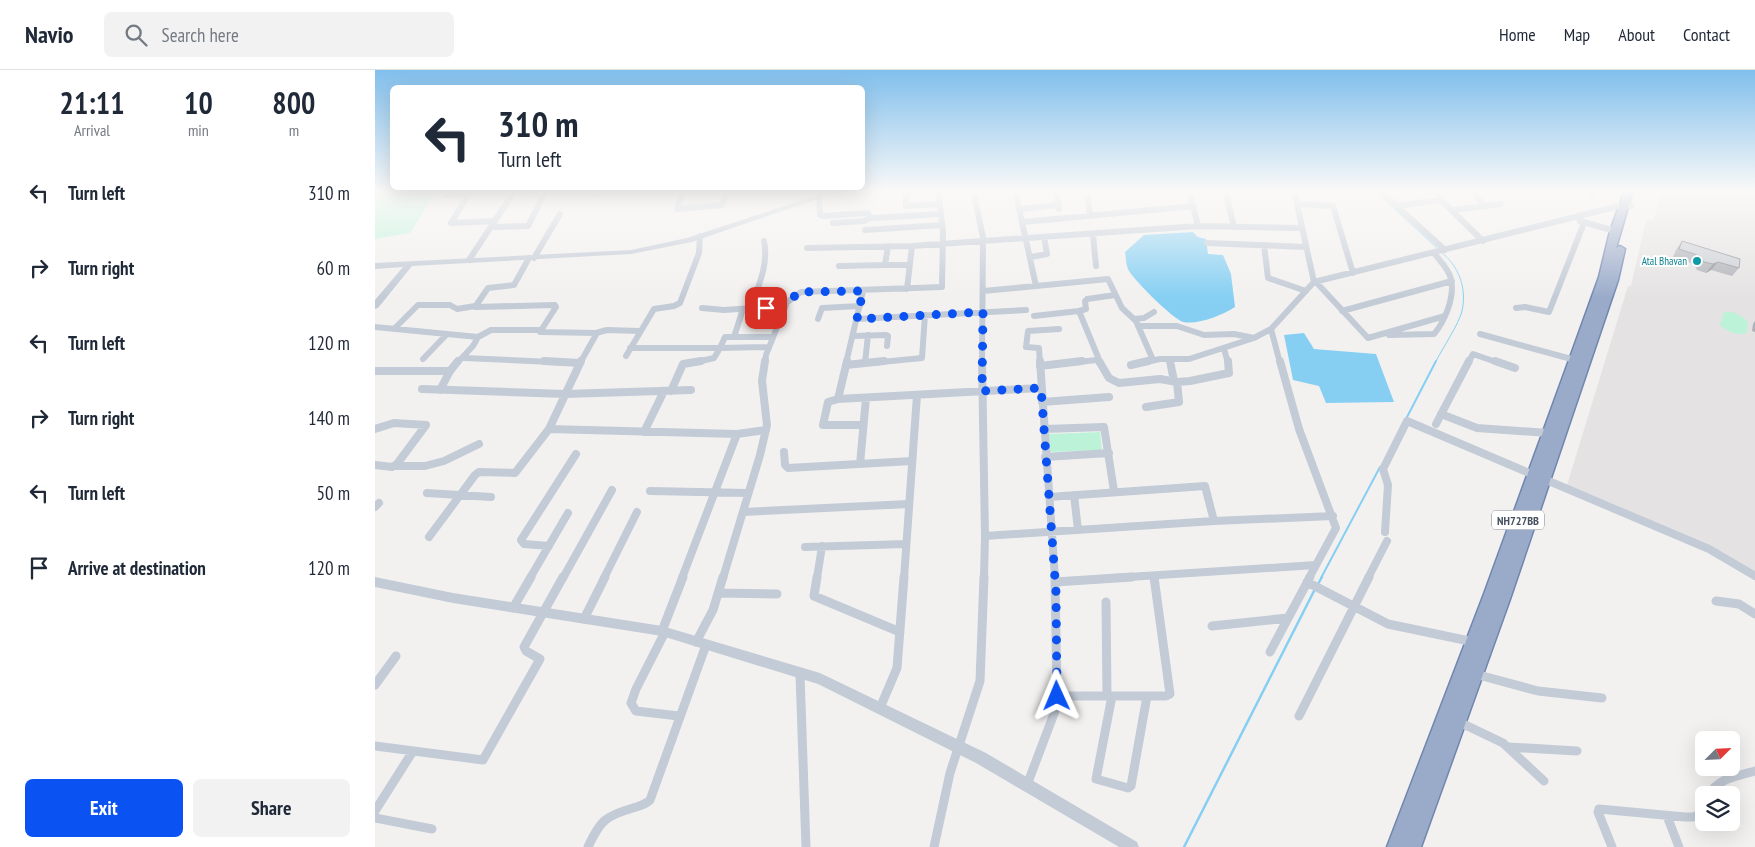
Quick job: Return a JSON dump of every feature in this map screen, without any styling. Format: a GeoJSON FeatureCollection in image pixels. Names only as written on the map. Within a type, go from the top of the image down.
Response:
{"type":"FeatureCollection","features":[{"type":"Feature","properties":{"kind":"highway","name":"NH727BB"},"geometry":{"type":"LineString","coordinates":[[1539,477],[1549,432],[1604,277],[1617,226]]}},
{"type":"Feature","properties":{"kind":"highway","name":"NH727BB"},"geometry":{"type":"LineString","coordinates":[[1395,847],[1480,643],[1539,477],[1613,280],[1624,226]]}},
{"type":"Feature","properties":{"kind":"highway","name":"NH727BB"},"geometry":{"type":"LineString","coordinates":[[1412,847],[1475,674],[1480,643]]}},
{"type":"Feature","properties":{"kind":"street"},"geometry":{"type":"LineString","coordinates":[[469,260],[491,226]]}},
{"type":"Feature","properties":{"kind":"street"},"geometry":{"type":"LineString","coordinates":[[475,306],[488,288],[514,285],[552,226]]}},
{"type":"Feature","properties":{"kind":"street"},"geometry":{"type":"LineString","coordinates":[[375,266],[407,266],[469,260],[631,252],[701,236],[730,226]]}},
{"type":"Feature","properties":{"kind":"street"},"geometry":{"type":"LineString","coordinates":[[865,230],[924,226]]}},
{"type":"Feature","properties":{"kind":"street"},"geometry":{"type":"LineString","coordinates":[[588,847],[595,831],[604,818],[646,804],[650,800],[713,610],[766,430],[765,398],[762,381],[765,355],[786,305],[799,292],[943,287],[942,226]]}},
{"type":"Feature","properties":{"kind":"street"},"geometry":{"type":"LineString","coordinates":[[934,847],[942,800],[957,747],[980,684],[985,536],[982,391],[983,241],[980,226]]}},
{"type":"Feature","properties":{"kind":"street"},"geometry":{"type":"LineString","coordinates":[[1024,226],[1036,286]]}},
{"type":"Feature","properties":{"kind":"street"},"geometry":{"type":"LineString","coordinates":[[807,248],[912,246],[1195,226]]}},
{"type":"Feature","properties":{"kind":"street"},"geometry":{"type":"LineString","coordinates":[[1207,226],[1302,228],[1315,282],[1366,338],[1445,316]]}},
{"type":"Feature","properties":{"kind":"street"},"geometry":{"type":"LineString","coordinates":[[1339,226],[1353,273]]}},
{"type":"Feature","properties":{"kind":"street"},"geometry":{"type":"LineString","coordinates":[[1379,335],[1434,334],[1445,316],[1452,289],[1452,281],[1440,251],[1416,226]]}},
{"type":"Feature","properties":{"kind":"street"},"geometry":{"type":"LineString","coordinates":[[1468,226],[1483,241]]}},
{"type":"Feature","properties":{"kind":"street"},"geometry":{"type":"LineString","coordinates":[[1131,365],[1153,360],[1189,359],[1254,338],[1271,329],[1315,282],[1537,226]]}},
{"type":"Feature","properties":{"kind":"street"},"geometry":{"type":"LineString","coordinates":[[1516,308],[1525,307],[1549,312],[1582,226]]}},
{"type":"Feature","properties":{"kind":"street"},"geometry":{"type":"LineString","coordinates":[[1599,226],[1615,231]]}},
{"type":"Feature","properties":{"kind":"street"},"geometry":{"type":"LineString","coordinates":[[1093,234],[1096,266]]}},
{"type":"Feature","properties":{"kind":"street"},"geometry":{"type":"LineString","coordinates":[[625,356],[654,309],[674,306],[680,303],[699,253],[701,236]]}},
{"type":"Feature","properties":{"kind":"street"},"geometry":{"type":"LineString","coordinates":[[1031,257],[1047,254],[1044,237]]}},
{"type":"Feature","properties":{"kind":"street"},"geometry":{"type":"LineString","coordinates":[[734,337],[764,265],[766,249],[764,241]]}},
{"type":"Feature","properties":{"kind":"street"},"geometry":{"type":"LineString","coordinates":[[1207,244],[1306,247]]}},
{"type":"Feature","properties":{"kind":"street"},"geometry":{"type":"LineString","coordinates":[[1264,245],[1268,278],[1306,291]]}},
{"type":"Feature","properties":{"kind":"street"},"geometry":{"type":"LineString","coordinates":[[885,265],[888,246]]}},
{"type":"Feature","properties":{"kind":"street"},"geometry":{"type":"LineString","coordinates":[[907,289],[912,246]]}},
{"type":"Feature","properties":{"kind":"street"},"geometry":{"type":"LineString","coordinates":[[839,266],[909,265]]}},
{"type":"Feature","properties":{"kind":"street"},"geometry":{"type":"LineString","coordinates":[[375,306],[407,266]]}},
{"type":"Feature","properties":{"kind":"street"},"geometry":{"type":"LineString","coordinates":[[983,291],[1106,278],[1122,308],[1134,319],[1153,360]]}},
{"type":"Feature","properties":{"kind":"street"},"geometry":{"type":"LineString","coordinates":[[1342,311],[1452,281]]}},
{"type":"Feature","properties":{"kind":"street"},"geometry":{"type":"LineString","coordinates":[[838,400],[863,291]]}},
{"type":"Feature","properties":{"kind":"street"},"geometry":{"type":"LineString","coordinates":[[1034,316],[1079,311],[1087,308],[1085,301],[1087,299],[1115,295]]}},
{"type":"Feature","properties":{"kind":"street"},"geometry":{"type":"LineString","coordinates":[[394,329],[418,305],[450,305],[457,309],[475,306],[476,308],[556,305],[540,330]]}},
{"type":"Feature","properties":{"kind":"street"},"geometry":{"type":"LineString","coordinates":[[702,308],[724,310],[786,305]]}},
{"type":"Feature","properties":{"kind":"street"},"geometry":{"type":"LineString","coordinates":[[818,319],[822,308],[860,306]]}},
{"type":"Feature","properties":{"kind":"street"},"geometry":{"type":"LineString","coordinates":[[857,319],[1026,310]]}},
{"type":"Feature","properties":{"kind":"street"},"geometry":{"type":"LineString","coordinates":[[1079,311],[1098,357],[1097,359],[1109,378],[1119,383],[1160,379],[1175,382],[1229,373],[1230,370],[1224,349]]}},
{"type":"Feature","properties":{"kind":"street"},"geometry":{"type":"LineString","coordinates":[[1134,319],[1144,318],[1154,312]]}},
{"type":"Feature","properties":{"kind":"street"},"geometry":{"type":"LineString","coordinates":[[846,365],[922,358],[925,315]]}},
{"type":"Feature","properties":{"kind":"street"},"geometry":{"type":"LineString","coordinates":[[881,335],[882,317]]}},
{"type":"Feature","properties":{"kind":"street"},"geometry":{"type":"LineString","coordinates":[[1138,326],[1177,326],[1205,335],[1234,334],[1254,338]]}},
{"type":"Feature","properties":{"kind":"street"},"geometry":{"type":"LineString","coordinates":[[375,327],[478,338]]}},
{"type":"Feature","properties":{"kind":"street"},"geometry":{"type":"LineString","coordinates":[[1027,785],[1055,711],[1057,696],[1055,582],[1039,348],[1027,347],[1027,331],[1059,329]]}},
{"type":"Feature","properties":{"kind":"street"},"geometry":{"type":"LineString","coordinates":[[1270,652],[1288,618],[1312,585],[1316,565],[1335,531],[1336,524],[1299,429],[1271,329]]}},
{"type":"Feature","properties":{"kind":"street"},"geometry":{"type":"LineString","coordinates":[[440,390],[447,381],[450,371],[463,358],[478,338],[491,330],[540,330],[542,333],[596,333],[607,330],[639,331]]}},
{"type":"Feature","properties":{"kind":"street"},"geometry":{"type":"LineString","coordinates":[[429,537],[477,473],[515,473],[549,429],[580,364],[597,335],[596,333]]}},
{"type":"Feature","properties":{"kind":"street"},"geometry":{"type":"LineString","coordinates":[[423,359],[447,334]]}},
{"type":"Feature","properties":{"kind":"street"},"geometry":{"type":"LineString","coordinates":[[1480,334],[1575,360]]}},
{"type":"Feature","properties":{"kind":"street"},"geometry":{"type":"LineString","coordinates":[[865,363],[868,335]]}},
{"type":"Feature","properties":{"kind":"street"},"geometry":{"type":"LineString","coordinates":[[853,336],[888,336],[887,346]]}},
{"type":"Feature","properties":{"kind":"street"},"geometry":{"type":"LineString","coordinates":[[644,432],[683,364],[704,362],[714,358],[725,337],[773,337]]}},
{"type":"Feature","properties":{"kind":"street"},"geometry":{"type":"LineString","coordinates":[[630,348],[769,347]]}},
{"type":"Feature","properties":{"kind":"street"},"geometry":{"type":"LineString","coordinates":[[1436,424],[1473,354],[1515,368]]}},
{"type":"Feature","properties":{"kind":"street"},"geometry":{"type":"LineString","coordinates":[[463,358],[580,364]]}},
{"type":"Feature","properties":{"kind":"street"},"geometry":{"type":"LineString","coordinates":[[1040,366],[1097,359]]}},
{"type":"Feature","properties":{"kind":"street"},"geometry":{"type":"LineString","coordinates":[[1146,407],[1179,402],[1170,359]]}},
{"type":"Feature","properties":{"kind":"street"},"geometry":{"type":"LineString","coordinates":[[375,371],[450,371]]}},
{"type":"Feature","properties":{"kind":"street"},"geometry":{"type":"LineString","coordinates":[[863,425],[824,426],[828,402],[1041,388]]}},
{"type":"Feature","properties":{"kind":"street"},"geometry":{"type":"LineString","coordinates":[[422,389],[565,394],[691,390]]}},
{"type":"Feature","properties":{"kind":"street"},"geometry":{"type":"LineString","coordinates":[[880,708],[897,668],[917,395]]}},
{"type":"Feature","properties":{"kind":"street"},"geometry":{"type":"LineString","coordinates":[[1042,402],[1109,397]]}},
{"type":"Feature","properties":{"kind":"street"},"geometry":{"type":"LineString","coordinates":[[860,464],[866,398]]}},
{"type":"Feature","properties":{"kind":"street"},"geometry":{"type":"LineString","coordinates":[[1441,414],[1477,428],[1549,432]]}},
{"type":"Feature","properties":{"kind":"street"},"geometry":{"type":"LineString","coordinates":[[1299,716],[1386,536],[1388,485],[1383,468],[1407,421],[1709,549],[1755,576]]}},
{"type":"Feature","properties":{"kind":"street"},"geometry":{"type":"LineString","coordinates":[[375,429],[394,423],[425,423],[426,425],[395,466]]}},
{"type":"Feature","properties":{"kind":"street"},"geometry":{"type":"LineString","coordinates":[[1044,429],[1104,426],[1114,491]]}},
{"type":"Feature","properties":{"kind":"street"},"geometry":{"type":"LineString","coordinates":[[549,429],[737,434],[766,430]]}},
{"type":"Feature","properties":{"kind":"street"},"geometry":{"type":"LineString","coordinates":[[679,716],[635,711],[631,703],[663,632],[737,434]]}},
{"type":"Feature","properties":{"kind":"street"},"geometry":{"type":"LineString","coordinates":[[375,465],[425,466],[444,461],[479,444]]}},
{"type":"Feature","properties":{"kind":"street"},"geometry":{"type":"LineString","coordinates":[[784,452],[785,465],[788,468],[912,461]]}},
{"type":"Feature","properties":{"kind":"street"},"geometry":{"type":"LineString","coordinates":[[549,546],[524,544],[521,540],[576,454]]}},
{"type":"Feature","properties":{"kind":"street"},"geometry":{"type":"LineString","coordinates":[[1045,457],[1109,454]]}},
{"type":"Feature","properties":{"kind":"street"},"geometry":{"type":"LineString","coordinates":[[1049,497],[1114,491],[1206,487],[1215,521]]}},
{"type":"Feature","properties":{"kind":"street"},"geometry":{"type":"LineString","coordinates":[[375,746],[483,760],[540,659],[526,651],[524,647],[612,490]]}},
{"type":"Feature","properties":{"kind":"street"},"geometry":{"type":"LineString","coordinates":[[650,492],[748,493]]}},
{"type":"Feature","properties":{"kind":"street"},"geometry":{"type":"LineString","coordinates":[[427,493],[491,497]]}},
{"type":"Feature","properties":{"kind":"street"},"geometry":{"type":"LineString","coordinates":[[1074,495],[1078,530]]}},
{"type":"Feature","properties":{"kind":"street"},"geometry":{"type":"LineString","coordinates":[[743,512],[909,504]]}},
{"type":"Feature","properties":{"kind":"street"},"geometry":{"type":"LineString","coordinates":[[584,619],[637,512]]}},
{"type":"Feature","properties":{"kind":"street"},"geometry":{"type":"LineString","coordinates":[[513,608],[568,513]]}},
{"type":"Feature","properties":{"kind":"street"},"geometry":{"type":"LineString","coordinates":[[985,536],[1215,521],[1333,516]]}},
{"type":"Feature","properties":{"kind":"street"},"geometry":{"type":"LineString","coordinates":[[805,547],[906,544]]}},
{"type":"Feature","properties":{"kind":"street"},"geometry":{"type":"LineString","coordinates":[[822,546],[815,596],[900,632]]}},
{"type":"Feature","properties":{"kind":"street"},"geometry":{"type":"LineString","coordinates":[[1055,582],[1316,565]]}},
{"type":"Feature","properties":{"kind":"street"},"geometry":{"type":"LineString","coordinates":[[1057,696],[1166,696],[1171,691],[1154,576]]}},
{"type":"Feature","properties":{"kind":"street"},"geometry":{"type":"LineString","coordinates":[[375,582],[453,598],[663,632],[820,679],[957,747],[1027,785],[1132,847]]}},
{"type":"Feature","properties":{"kind":"street"},"geometry":{"type":"LineString","coordinates":[[1312,585],[1388,624],[1480,643]]}},
{"type":"Feature","properties":{"kind":"street"},"geometry":{"type":"LineString","coordinates":[[718,593],[777,594]]}},
{"type":"Feature","properties":{"kind":"street"},"geometry":{"type":"LineString","coordinates":[[1715,601],[1739,604],[1755,614]]}},
{"type":"Feature","properties":{"kind":"street"},"geometry":{"type":"LineString","coordinates":[[1106,602],[1109,696],[1096,780],[1128,788],[1131,786],[1147,696]]}},
{"type":"Feature","properties":{"kind":"street"},"geometry":{"type":"LineString","coordinates":[[1212,626],[1288,618]]}},
{"type":"Feature","properties":{"kind":"street"},"geometry":{"type":"LineString","coordinates":[[375,685],[396,656]]}},
{"type":"Feature","properties":{"kind":"street"},"geometry":{"type":"LineString","coordinates":[[800,674],[806,847]]}},
{"type":"Feature","properties":{"kind":"street"},"geometry":{"type":"LineString","coordinates":[[1475,674],[1538,691],[1602,698]]}},
{"type":"Feature","properties":{"kind":"street"},"geometry":{"type":"LineString","coordinates":[[1457,722],[1509,747],[1544,781]]}},
{"type":"Feature","properties":{"kind":"street"},"geometry":{"type":"LineString","coordinates":[[1509,747],[1577,751]]}},
{"type":"Feature","properties":{"kind":"street"},"geometry":{"type":"LineString","coordinates":[[375,811],[413,751]]}},
{"type":"Feature","properties":{"kind":"street"},"geometry":{"type":"LineString","coordinates":[[1714,786],[1755,771]]}},
{"type":"Feature","properties":{"kind":"street"},"geometry":{"type":"LineString","coordinates":[[1613,847],[1598,812],[1599,809],[1667,816],[1695,816]]}},
{"type":"Feature","properties":{"kind":"street"},"geometry":{"type":"LineString","coordinates":[[1667,816],[1679,847]]}},
{"type":"Feature","properties":{"kind":"street"},"geometry":{"type":"LineString","coordinates":[[375,818],[432,828]]}},
{"type":"Feature","properties":{"kind":"shaded area"},"geometry":{"type":"Polygon","coordinates":[[[1645,226],[1755,226],[1755,578],[1709,551],[1616,505],[1567,485],[1628,286],[1631,286],[1645,226]]]}},
{"type":"Feature","properties":{"kind":"green space"},"geometry":{"type":"Polygon","coordinates":[[[375,226],[414,226],[410,233],[375,239],[375,226]]]}},
{"type":"Feature","properties":{"kind":"green space"},"geometry":{"type":"Polygon","coordinates":[[[1724,312],[1740,315],[1748,322],[1747,333],[1732,333],[1720,325],[1724,312]]]}},
{"type":"Feature","properties":{"kind":"green space"},"geometry":{"type":"Polygon","coordinates":[[[1100,432],[1102,450],[1050,452],[1049,434],[1100,432]]]}},
{"type":"Feature","properties":{"kind":"water"},"geometry":{"type":"Polygon","coordinates":[[[1193,232],[1198,237],[1206,239],[1208,254],[1223,255],[1231,274],[1235,307],[1210,319],[1189,323],[1183,322],[1171,314],[1139,283],[1128,269],[1125,252],[1144,235],[1193,232]]]}},
{"type":"Feature","properties":{"kind":"water"},"geometry":{"type":"Polygon","coordinates":[[[1304,333],[1314,349],[1376,354],[1394,402],[1326,403],[1319,386],[1293,380],[1284,335],[1304,333]]]}},
{"type":"Feature","properties":{"kind":"building"},"geometry":{"type":"Polygon","coordinates":[[[1682,241],[1740,259],[1739,268],[1718,262],[1713,264],[1704,262],[1700,256],[1679,249],[1682,241]]]}},
{"type":"Feature","properties":{"kind":"waterway"},"geometry":{"type":"LineString","coordinates":[[1413,226],[1438,249]]}},
{"type":"Feature","properties":{"kind":"waterway"},"geometry":{"type":"LineString","coordinates":[[1435,363],[1457,323],[1462,311],[1463,302],[1462,286],[1457,271],[1441,252]]}},
{"type":"Feature","properties":{"kind":"waterway"},"geometry":{"type":"LineString","coordinates":[[1406,419],[1436,361]]}},
{"type":"Feature","properties":{"kind":"waterway"},"geometry":{"type":"LineString","coordinates":[[1321,578],[1380,467]]}},
{"type":"Feature","properties":{"kind":"waterway"},"geometry":{"type":"LineString","coordinates":[[1318,584],[1322,577]]}},
{"type":"Feature","properties":{"kind":"waterway"},"geometry":{"type":"LineString","coordinates":[[1184,847],[1314,591]]}},
{"type":"Feature","properties":{"kind":"place","name":"Atal Bhavan"},"geometry":{"type":"Point","coordinates":[1697,261]}},
{"type":"Feature","properties":{"kind":"route"},"geometry":{"type":"LineString","coordinates":[[766,308],[784,306],[799,292],[863,291],[857,319],[983,312],[982,391],[1041,388],[1056,592],[1057,696]]}}]}
